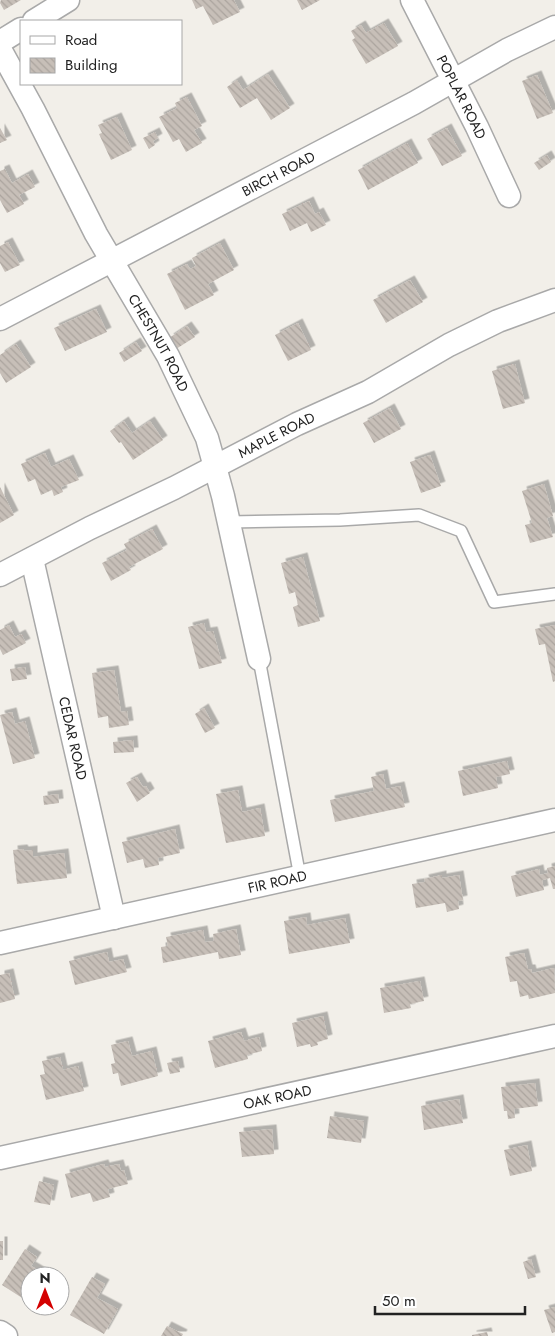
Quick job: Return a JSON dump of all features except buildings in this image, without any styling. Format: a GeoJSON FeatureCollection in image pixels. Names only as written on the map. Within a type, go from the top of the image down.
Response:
{"type":"FeatureCollection","features":[{"type":"Feature","properties":{"kind":"street"},"geometry":{"type":"LineString","coordinates":[[36,20],[68,0]]}},
{"type":"Feature","properties":{"kind":"street","name":"POPLAR ROAD"},"geometry":{"type":"LineString","coordinates":[[412,0],[477,127],[509,196]]}},
{"type":"Feature","properties":{"kind":"street","name":"BIRCH ROAD"},"geometry":{"type":"LineString","coordinates":[[0,319],[242,194],[319,151],[414,103],[507,50],[555,27]]}},
{"type":"Feature","properties":{"kind":"street"},"geometry":{"type":"LineString","coordinates":[[0,42],[20,30]]}},
{"type":"Feature","properties":{"kind":"street","name":"CHESTNUT ROAD"},"geometry":{"type":"LineString","coordinates":[[0,49],[111,260],[168,356],[208,438],[229,522],[259,659]]}},
{"type":"Feature","properties":{"kind":"street","name":"MAPLE ROAD"},"geometry":{"type":"LineString","coordinates":[[0,576],[297,424],[368,392],[448,345],[498,321],[555,300]]}},
{"type":"Feature","properties":{"kind":"street","name":"CEDAR ROAD"},"geometry":{"type":"LineString","coordinates":[[32,559],[114,918]]}},
{"type":"Feature","properties":{"kind":"street","name":"FIR ROAD"},"geometry":{"type":"LineString","coordinates":[[0,943],[555,820]]}},
{"type":"Feature","properties":{"kind":"street","name":"OAK ROAD"},"geometry":{"type":"LineString","coordinates":[[0,1158],[555,1036]]}},
{"type":"Feature","properties":{"kind":"street"},"geometry":{"type":"LineString","coordinates":[[0,1332],[6,1336]]}},
{"type":"Feature","properties":{"kind":"lane"},"geometry":{"type":"LineString","coordinates":[[229,522],[340,520],[419,515],[461,531],[494,602],[555,594]]}},
{"type":"Feature","properties":{"kind":"lane"},"geometry":{"type":"LineString","coordinates":[[259,659],[300,877]]}}]}
